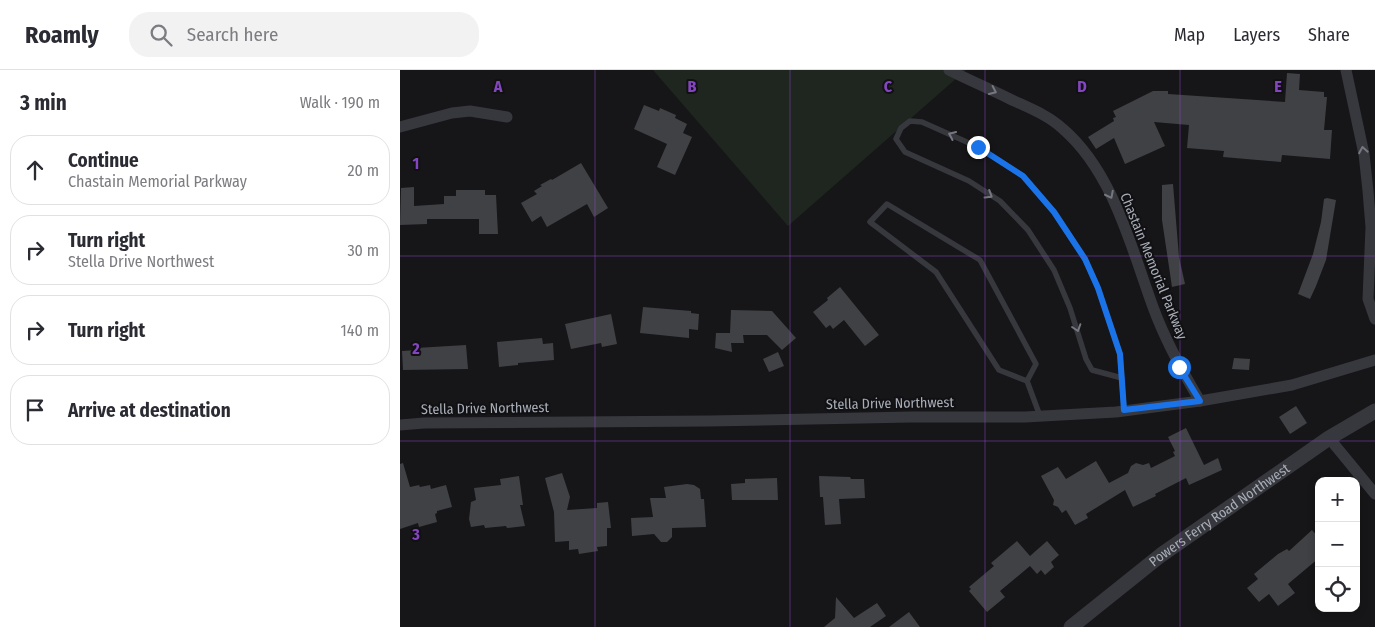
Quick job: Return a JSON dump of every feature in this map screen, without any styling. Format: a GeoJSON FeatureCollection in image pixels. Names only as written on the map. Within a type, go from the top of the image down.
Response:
{"type":"FeatureCollection","features":[{"type":"Feature","properties":{"kind":"street","name":"Chastain Memorial Parkway"},"geometry":{"type":"LineString","coordinates":[[949,70],[1042,114],[1063,128],[1083,149],[1098,170],[1118,211],[1137,257],[1164,336],[1179,367],[1200,401]]}},
{"type":"Feature","properties":{"kind":"street"},"geometry":{"type":"LineString","coordinates":[[1346,70],[1364,154],[1371,228],[1368,299],[1375,319]]}},
{"type":"Feature","properties":{"kind":"street"},"geometry":{"type":"LineString","coordinates":[[400,127],[470,110],[507,116]]}},
{"type":"Feature","properties":{"kind":"street","name":"Stella Drive Northwest"},"geometry":{"type":"LineString","coordinates":[[400,425],[424,423],[689,422],[1040,416],[1124,410],[1200,401],[1292,385],[1375,360]]}},
{"type":"Feature","properties":{"kind":"street","name":"Powers Ferry Road Northwest"},"geometry":{"type":"LineString","coordinates":[[1071,627],[1161,555],[1328,438],[1375,411]]}},
{"type":"Feature","properties":{"kind":"street"},"geometry":{"type":"LineString","coordinates":[[1328,438],[1375,494]]}},
{"type":"Feature","properties":{"kind":"lane"},"geometry":{"type":"LineString","coordinates":[[1122,378],[1092,370],[1086,360],[1070,308],[1054,270],[1028,230],[1000,201],[969,181],[904,152],[896,140],[901,128],[910,121],[922,122],[978,147],[1023,176],[1054,212],[1085,259],[1098,288],[1120,354],[1122,378],[1124,410]]}},
{"type":"Feature","properties":{"kind":"lane"},"geometry":{"type":"LineString","coordinates":[[1027,381],[1036,364],[980,260],[887,204],[870,222],[936,272],[999,370],[1027,381],[1040,416]]}},
{"type":"Feature","properties":{"kind":"shaded area"},"geometry":{"type":"Polygon","coordinates":[[[653,70],[966,70],[788,226],[653,70]]]}},
{"type":"Feature","properties":{"kind":"building"},"geometry":{"type":"Polygon","coordinates":[[[1287,73],[1300,74],[1299,90],[1324,92],[1324,97],[1327,97],[1324,130],[1332,130],[1330,159],[1282,155],[1281,162],[1223,157],[1224,151],[1187,148],[1189,125],[1154,122],[1165,146],[1125,164],[1114,138],[1096,149],[1088,137],[1114,121],[1113,118],[1116,117],[1113,111],[1153,91],[1168,91],[1168,94],[1285,102],[1287,73]]]}},
{"type":"Feature","properties":{"kind":"building"},"geometry":{"type":"Polygon","coordinates":[[[644,105],[659,111],[660,108],[676,115],[675,118],[687,124],[683,133],[692,137],[675,175],[657,167],[667,144],[634,129],[644,105]]]}},
{"type":"Feature","properties":{"kind":"building"},"geometry":{"type":"Polygon","coordinates":[[[581,163],[608,208],[594,217],[587,204],[547,227],[541,216],[532,222],[521,203],[537,194],[534,191],[542,186],[540,185],[581,163]]]}},
{"type":"Feature","properties":{"kind":"building"},"geometry":{"type":"Polygon","coordinates":[[[1173,184],[1179,257],[1185,284],[1172,287],[1162,220],[1162,185],[1173,184]]]}},
{"type":"Feature","properties":{"kind":"building"},"geometry":{"type":"Polygon","coordinates":[[[414,187],[414,206],[444,204],[444,196],[456,196],[456,190],[485,190],[485,195],[496,195],[498,234],[479,234],[479,219],[427,219],[427,224],[400,225],[401,188],[414,187]]]}},
{"type":"Feature","properties":{"kind":"building"},"geometry":{"type":"Polygon","coordinates":[[[1324,199],[1336,200],[1326,260],[1310,299],[1298,294],[1313,254],[1321,222],[1324,199]]]}},
{"type":"Feature","properties":{"kind":"building"},"geometry":{"type":"Polygon","coordinates":[[[840,287],[879,335],[865,346],[844,320],[833,329],[830,325],[826,328],[813,312],[840,287]]]}},
{"type":"Feature","properties":{"kind":"building"},"geometry":{"type":"Polygon","coordinates":[[[643,307],[691,311],[691,313],[699,314],[698,330],[689,329],[689,338],[640,333],[643,307]]]}},
{"type":"Feature","properties":{"kind":"building"},"geometry":{"type":"Polygon","coordinates":[[[731,310],[772,311],[796,338],[782,350],[767,335],[743,335],[744,343],[731,343],[732,352],[715,348],[716,333],[730,333],[731,310]]]}},
{"type":"Feature","properties":{"kind":"building"},"geometry":{"type":"Polygon","coordinates":[[[611,314],[617,344],[602,347],[601,343],[571,349],[565,324],[611,314]]]}},
{"type":"Feature","properties":{"kind":"building"},"geometry":{"type":"Polygon","coordinates":[[[542,338],[543,344],[553,343],[554,360],[518,363],[518,365],[499,367],[497,342],[542,338]]]}},
{"type":"Feature","properties":{"kind":"building"},"geometry":{"type":"Polygon","coordinates":[[[466,345],[468,369],[403,370],[402,351],[417,350],[416,348],[466,345]]]}},
{"type":"Feature","properties":{"kind":"building"},"geometry":{"type":"Polygon","coordinates":[[[778,352],[784,366],[769,372],[763,359],[778,352]]]}},
{"type":"Feature","properties":{"kind":"building"},"geometry":{"type":"Polygon","coordinates":[[[1234,358],[1250,359],[1249,370],[1232,369],[1234,358]]]}},
{"type":"Feature","properties":{"kind":"building"},"geometry":{"type":"Polygon","coordinates":[[[1296,406],[1307,423],[1290,434],[1279,417],[1296,406]]]}},
{"type":"Feature","properties":{"kind":"building"},"geometry":{"type":"Polygon","coordinates":[[[1186,428],[1204,465],[1218,458],[1222,470],[1189,485],[1186,478],[1133,507],[1125,490],[1086,514],[1088,518],[1075,525],[1066,510],[1062,513],[1058,507],[1053,505],[1054,500],[1041,476],[1058,467],[1066,479],[1096,461],[1109,483],[1128,473],[1131,466],[1136,463],[1143,465],[1149,463],[1151,468],[1175,456],[1173,452],[1175,451],[1168,437],[1186,428]]]}},
{"type":"Feature","properties":{"kind":"building"},"geometry":{"type":"Polygon","coordinates":[[[403,463],[410,487],[430,485],[431,489],[446,485],[452,507],[437,511],[435,514],[437,522],[419,527],[418,523],[400,529],[400,464],[403,463]]]}},
{"type":"Feature","properties":{"kind":"building"},"geometry":{"type":"Polygon","coordinates":[[[562,473],[570,497],[567,510],[597,508],[597,503],[608,502],[611,528],[607,528],[607,546],[597,547],[598,551],[579,554],[578,549],[569,550],[569,541],[555,542],[554,512],[545,478],[562,473]]]}},
{"type":"Feature","properties":{"kind":"building"},"geometry":{"type":"Polygon","coordinates":[[[519,476],[523,505],[520,505],[525,526],[485,528],[484,525],[471,527],[469,519],[471,502],[476,500],[474,488],[501,485],[500,479],[519,476]]]}},
{"type":"Feature","properties":{"kind":"building"},"geometry":{"type":"Polygon","coordinates":[[[819,476],[864,479],[865,498],[839,499],[841,524],[825,525],[823,497],[820,497],[819,476]]]}},
{"type":"Feature","properties":{"kind":"building"},"geometry":{"type":"Polygon","coordinates":[[[777,478],[778,500],[732,500],[731,484],[745,483],[745,479],[777,478]]]}},
{"type":"Feature","properties":{"kind":"building"},"geometry":{"type":"Polygon","coordinates":[[[694,485],[700,489],[701,499],[704,499],[706,527],[672,528],[672,537],[667,542],[661,542],[654,534],[632,536],[631,518],[653,517],[650,498],[666,498],[664,487],[694,485]]]}},
{"type":"Feature","properties":{"kind":"building"},"geometry":{"type":"Polygon","coordinates":[[[1312,530],[1315,533],[1315,561],[1288,584],[1295,593],[1278,606],[1269,594],[1259,602],[1247,588],[1258,579],[1254,574],[1278,554],[1287,549],[1289,551],[1312,530]]]}},
{"type":"Feature","properties":{"kind":"building"},"geometry":{"type":"Polygon","coordinates":[[[1017,541],[1030,556],[1047,541],[1059,555],[1051,562],[1054,567],[1045,575],[1041,570],[1037,574],[1030,566],[1000,591],[1005,597],[987,612],[969,591],[971,589],[969,587],[994,566],[991,563],[1017,541]]]}},
{"type":"Feature","properties":{"kind":"building"},"geometry":{"type":"Polygon","coordinates":[[[836,597],[854,618],[877,603],[886,616],[870,627],[824,627],[835,618],[836,597]]]}},
{"type":"Feature","properties":{"kind":"building"},"geometry":{"type":"Polygon","coordinates":[[[909,612],[920,627],[889,627],[909,612]]]}},
{"type":"Feature","properties":{"kind":"route"},"geometry":{"type":"LineString","coordinates":[[978,147],[1023,176],[1054,212],[1085,259],[1098,288],[1120,354],[1124,410],[1200,401],[1179,367]]}}]}
